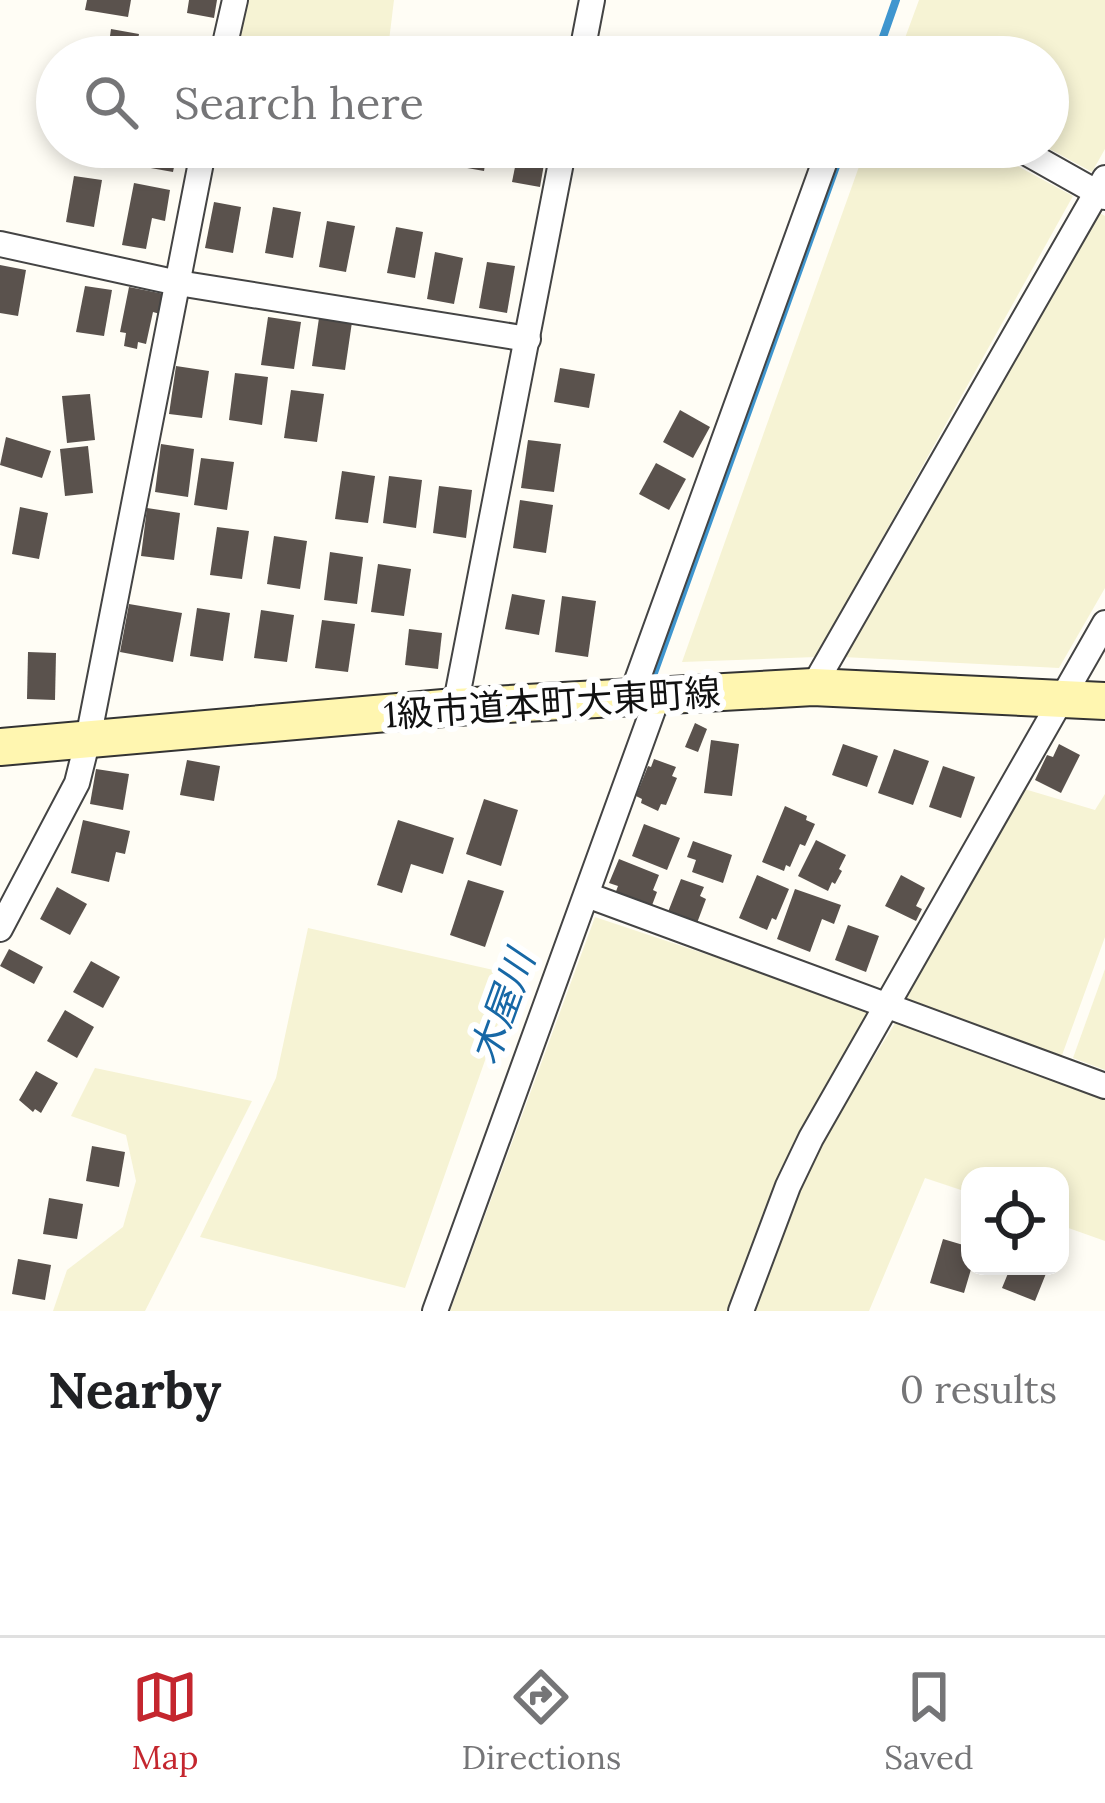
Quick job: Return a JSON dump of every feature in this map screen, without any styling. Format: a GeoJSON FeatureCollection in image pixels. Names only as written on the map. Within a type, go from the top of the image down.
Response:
{"type":"FeatureCollection","features":[{"type":"Feature","properties":{"kind":"street"},"geometry":{"type":"LineString","coordinates":[[227,36],[235,0]]}},
{"type":"Feature","properties":{"kind":"street"},"geometry":{"type":"LineString","coordinates":[[585,36],[592,0]]}},
{"type":"Feature","properties":{"kind":"street"},"geometry":{"type":"LineString","coordinates":[[0,928],[76,783],[88,739],[200,168]]}},
{"type":"Feature","properties":{"kind":"street"},"geometry":{"type":"LineString","coordinates":[[455,707],[560,168]]}},
{"type":"Feature","properties":{"kind":"street"},"geometry":{"type":"LineString","coordinates":[[435,1311],[587,895],[644,697],[823,168]]}},
{"type":"Feature","properties":{"kind":"street"},"geometry":{"type":"LineString","coordinates":[[813,687],[1102,189],[1059,168]]}},
{"type":"Feature","properties":{"kind":"street"},"geometry":{"type":"LineString","coordinates":[[0,244],[178,283],[528,339]]}},
{"type":"Feature","properties":{"kind":"street"},"geometry":{"type":"LineString","coordinates":[[741,1311],[811,1138],[1105,622]]}},
{"type":"Feature","properties":{"kind":"street","name":"1級市道本町大東町線"},"geometry":{"type":"LineString","coordinates":[[0,747],[455,707],[813,687],[1105,700]]}},
{"type":"Feature","properties":{"kind":"street"},"geometry":{"type":"LineString","coordinates":[[587,895],[1105,1086]]}},
{"type":"Feature","properties":{"kind":"shaded area"},"geometry":{"type":"Polygon","coordinates":[[[245,0],[394,0],[390,36],[238,36],[245,0]]]}},
{"type":"Feature","properties":{"kind":"shaded area"},"geometry":{"type":"Polygon","coordinates":[[[919,0],[1105,0],[1105,149],[1092,172],[1069,160],[1069,36],[906,36],[919,0]]]}},
{"type":"Feature","properties":{"kind":"shaded area"},"geometry":{"type":"Polygon","coordinates":[[[858,168],[1021,168],[1073,196],[816,657],[682,662],[858,168]]]}},
{"type":"Feature","properties":{"kind":"shaded area"},"geometry":{"type":"Polygon","coordinates":[[[1098,212],[1105,216],[1105,588],[1059,668],[843,657],[1098,212]]]}},
{"type":"Feature","properties":{"kind":"shaded area"},"geometry":{"type":"Polygon","coordinates":[[[1021,788],[1095,810],[1105,794],[1105,937],[1061,1058],[909,1002],[905,991],[1021,788]]]}},
{"type":"Feature","properties":{"kind":"shaded area"},"geometry":{"type":"Polygon","coordinates":[[[595,917],[870,1009],[795,1144],[733,1311],[450,1311],[595,917]]]}},
{"type":"Feature","properties":{"kind":"shaded area"},"geometry":{"type":"Polygon","coordinates":[[[308,928],[515,975],[405,1288],[200,1237],[276,1078],[308,928]]]}},
{"type":"Feature","properties":{"kind":"shaded area"},"geometry":{"type":"Polygon","coordinates":[[[1105,969],[1105,1070],[1073,1058],[1105,969]]]}},
{"type":"Feature","properties":{"kind":"shaded area"},"geometry":{"type":"Polygon","coordinates":[[[897,1020],[1105,1098],[1105,1241],[1069,1228],[1069,1167],[961,1167],[961,1190],[925,1178],[869,1311],[755,1311],[816,1151],[897,1020]]]}},
{"type":"Feature","properties":{"kind":"shaded area"},"geometry":{"type":"Polygon","coordinates":[[[95,1068],[252,1101],[145,1311],[53,1311],[67,1270],[123,1227],[136,1181],[126,1135],[71,1116],[95,1068]]]}},
{"type":"Feature","properties":{"kind":"building"},"geometry":{"type":"Polygon","coordinates":[[[87,0],[131,0],[128,17],[85,10],[87,0]]]}},
{"type":"Feature","properties":{"kind":"building"},"geometry":{"type":"Polygon","coordinates":[[[189,0],[217,0],[214,18],[187,13],[189,0]]]}},
{"type":"Feature","properties":{"kind":"building"},"geometry":{"type":"Polygon","coordinates":[[[111,29],[139,34],[139,36],[110,36],[111,29]]]}},
{"type":"Feature","properties":{"kind":"building"},"geometry":{"type":"Polygon","coordinates":[[[515,168],[543,168],[540,187],[512,182],[515,168]]]}},
{"type":"Feature","properties":{"kind":"building"},"geometry":{"type":"Polygon","coordinates":[[[74,176],[102,180],[94,227],[66,222],[74,176]]]}},
{"type":"Feature","properties":{"kind":"building"},"geometry":{"type":"Polygon","coordinates":[[[134,183],[170,190],[165,221],[152,218],[146,249],[122,245],[134,183]]]}},
{"type":"Feature","properties":{"kind":"building"},"geometry":{"type":"Polygon","coordinates":[[[214,202],[241,207],[233,253],[205,248],[214,202]]]}},
{"type":"Feature","properties":{"kind":"building"},"geometry":{"type":"Polygon","coordinates":[[[273,207],[301,212],[293,258],[265,253],[273,207]]]}},
{"type":"Feature","properties":{"kind":"building"},"geometry":{"type":"Polygon","coordinates":[[[327,221],[355,226],[346,272],[319,267],[327,221]]]}},
{"type":"Feature","properties":{"kind":"building"},"geometry":{"type":"Polygon","coordinates":[[[396,227],[423,232],[415,278],[387,273],[396,227]]]}},
{"type":"Feature","properties":{"kind":"building"},"geometry":{"type":"Polygon","coordinates":[[[435,252],[463,258],[454,304],[427,299],[435,252]]]}},
{"type":"Feature","properties":{"kind":"building"},"geometry":{"type":"Polygon","coordinates":[[[487,262],[515,266],[507,313],[479,308],[487,262]]]}},
{"type":"Feature","properties":{"kind":"building"},"geometry":{"type":"Polygon","coordinates":[[[0,265],[26,270],[18,316],[0,313],[0,265]]]}},
{"type":"Feature","properties":{"kind":"building"},"geometry":{"type":"Polygon","coordinates":[[[85,286],[112,290],[104,336],[76,332],[85,286]]]}},
{"type":"Feature","properties":{"kind":"building"},"geometry":{"type":"Polygon","coordinates":[[[129,287],[164,294],[160,314],[153,312],[146,344],[138,342],[137,349],[124,346],[126,333],[120,332],[129,287]]]}},
{"type":"Feature","properties":{"kind":"building"},"geometry":{"type":"Polygon","coordinates":[[[268,317],[301,322],[294,369],[261,365],[268,317]]]}},
{"type":"Feature","properties":{"kind":"building"},"geometry":{"type":"Polygon","coordinates":[[[319,318],[352,322],[345,370],[312,366],[319,318]]]}},
{"type":"Feature","properties":{"kind":"building"},"geometry":{"type":"Polygon","coordinates":[[[176,366],[209,371],[202,418],[169,414],[176,366]]]}},
{"type":"Feature","properties":{"kind":"building"},"geometry":{"type":"Polygon","coordinates":[[[560,368],[595,374],[589,408],[554,402],[560,368]]]}},
{"type":"Feature","properties":{"kind":"building"},"geometry":{"type":"Polygon","coordinates":[[[235,373],[268,377],[262,425],[229,420],[235,373]]]}},
{"type":"Feature","properties":{"kind":"building"},"geometry":{"type":"Polygon","coordinates":[[[291,390],[324,394],[317,442],[284,438],[291,390]]]}},
{"type":"Feature","properties":{"kind":"building"},"geometry":{"type":"Polygon","coordinates":[[[90,394],[95,440],[67,443],[62,396],[90,394]]]}},
{"type":"Feature","properties":{"kind":"building"},"geometry":{"type":"Polygon","coordinates":[[[680,410],[710,427],[693,458],[663,442],[680,410]]]}},
{"type":"Feature","properties":{"kind":"building"},"geometry":{"type":"Polygon","coordinates":[[[6,437],[51,451],[42,478],[0,465],[6,437]]]}},
{"type":"Feature","properties":{"kind":"building"},"geometry":{"type":"Polygon","coordinates":[[[528,440],[561,444],[554,492],[521,488],[528,440]]]}},
{"type":"Feature","properties":{"kind":"building"},"geometry":{"type":"Polygon","coordinates":[[[161,444],[194,449],[188,497],[155,492],[161,444]]]}},
{"type":"Feature","properties":{"kind":"building"},"geometry":{"type":"Polygon","coordinates":[[[88,446],[93,493],[65,496],[60,449],[88,446]]]}},
{"type":"Feature","properties":{"kind":"building"},"geometry":{"type":"Polygon","coordinates":[[[201,458],[234,462],[227,510],[194,505],[201,458]]]}},
{"type":"Feature","properties":{"kind":"building"},"geometry":{"type":"Polygon","coordinates":[[[656,463],[686,479],[669,510],[639,494],[656,463]]]}},
{"type":"Feature","properties":{"kind":"building"},"geometry":{"type":"Polygon","coordinates":[[[342,471],[375,476],[368,523],[335,519],[342,471]]]}},
{"type":"Feature","properties":{"kind":"building"},"geometry":{"type":"Polygon","coordinates":[[[389,476],[422,480],[416,528],[383,523],[389,476]]]}},
{"type":"Feature","properties":{"kind":"building"},"geometry":{"type":"Polygon","coordinates":[[[439,486],[472,490],[466,538],[433,533],[439,486]]]}},
{"type":"Feature","properties":{"kind":"building"},"geometry":{"type":"Polygon","coordinates":[[[520,500],[553,505],[546,553],[513,548],[520,500]]]}},
{"type":"Feature","properties":{"kind":"building"},"geometry":{"type":"Polygon","coordinates":[[[20,507],[48,513],[39,559],[12,554],[20,507]]]}},
{"type":"Feature","properties":{"kind":"building"},"geometry":{"type":"Polygon","coordinates":[[[147,508],[180,513],[174,560],[141,556],[147,508]]]}},
{"type":"Feature","properties":{"kind":"building"},"geometry":{"type":"Polygon","coordinates":[[[217,527],[249,531],[242,579],[210,575],[217,527]]]}},
{"type":"Feature","properties":{"kind":"building"},"geometry":{"type":"Polygon","coordinates":[[[274,536],[307,541],[300,589],[267,584],[274,536]]]}},
{"type":"Feature","properties":{"kind":"building"},"geometry":{"type":"Polygon","coordinates":[[[330,552],[363,557],[357,604],[324,600],[330,552]]]}},
{"type":"Feature","properties":{"kind":"building"},"geometry":{"type":"Polygon","coordinates":[[[378,564],[411,569],[404,616],[371,612],[378,564]]]}},
{"type":"Feature","properties":{"kind":"building"},"geometry":{"type":"Polygon","coordinates":[[[512,594],[545,600],[539,635],[505,629],[512,594]]]}},
{"type":"Feature","properties":{"kind":"building"},"geometry":{"type":"Polygon","coordinates":[[[562,596],[596,601],[588,657],[555,652],[562,596]]]}},
{"type":"Feature","properties":{"kind":"building"},"geometry":{"type":"Polygon","coordinates":[[[129,604],[182,613],[173,662],[120,652],[129,604]]]}},
{"type":"Feature","properties":{"kind":"building"},"geometry":{"type":"Polygon","coordinates":[[[197,608],[230,613],[223,661],[190,656],[197,608]]]}},
{"type":"Feature","properties":{"kind":"building"},"geometry":{"type":"Polygon","coordinates":[[[261,610],[294,615],[287,662],[254,658],[261,610]]]}},
{"type":"Feature","properties":{"kind":"building"},"geometry":{"type":"Polygon","coordinates":[[[322,620],[355,624],[348,672],[315,668],[322,620]]]}},
{"type":"Feature","properties":{"kind":"building"},"geometry":{"type":"Polygon","coordinates":[[[409,629],[442,633],[438,669],[405,665],[409,629]]]}},
{"type":"Feature","properties":{"kind":"building"},"geometry":{"type":"Polygon","coordinates":[[[28,652],[56,653],[55,700],[27,699],[28,652]]]}},
{"type":"Feature","properties":{"kind":"building"},"geometry":{"type":"Polygon","coordinates":[[[695,723],[707,729],[698,752],[685,747],[695,723]]]}},
{"type":"Feature","properties":{"kind":"building"},"geometry":{"type":"Polygon","coordinates":[[[711,740],[739,744],[732,796],[704,793],[711,740]]]}},
{"type":"Feature","properties":{"kind":"building"},"geometry":{"type":"Polygon","coordinates":[[[843,744],[878,756],[867,787],[832,775],[843,744]]]}},
{"type":"Feature","properties":{"kind":"building"},"geometry":{"type":"Polygon","coordinates":[[[1059,744],[1080,755],[1061,793],[1035,780],[1047,755],[1053,757],[1059,744]]]}},
{"type":"Feature","properties":{"kind":"building"},"geometry":{"type":"Polygon","coordinates":[[[894,749],[929,761],[913,805],[878,793],[894,749]]]}},
{"type":"Feature","properties":{"kind":"building"},"geometry":{"type":"Polygon","coordinates":[[[654,759],[676,767],[672,776],[677,778],[666,805],[661,804],[658,811],[636,796],[654,759]]]}},
{"type":"Feature","properties":{"kind":"building"},"geometry":{"type":"Polygon","coordinates":[[[187,760],[220,766],[214,801],[180,795],[187,760]]]}},
{"type":"Feature","properties":{"kind":"building"},"geometry":{"type":"Polygon","coordinates":[[[943,766],[975,777],[961,818],[929,807],[943,766]]]}},
{"type":"Feature","properties":{"kind":"building"},"geometry":{"type":"Polygon","coordinates":[[[96,769],[129,774],[123,810],[90,804],[96,769]]]}},
{"type":"Feature","properties":{"kind":"building"},"geometry":{"type":"Polygon","coordinates":[[[484,799],[518,810],[501,866],[466,854],[484,799]]]}},
{"type":"Feature","properties":{"kind":"building"},"geometry":{"type":"Polygon","coordinates":[[[785,806],[815,824],[805,846],[800,844],[784,871],[762,862],[785,806]]]}},
{"type":"Feature","properties":{"kind":"building"},"geometry":{"type":"Polygon","coordinates":[[[83,820],[130,831],[125,854],[116,852],[109,882],[71,873],[83,820]]]}},
{"type":"Feature","properties":{"kind":"building"},"geometry":{"type":"Polygon","coordinates":[[[398,820],[454,838],[443,874],[411,864],[402,893],[377,885],[398,820]]]}},
{"type":"Feature","properties":{"kind":"building"},"geometry":{"type":"Polygon","coordinates":[[[644,824],[680,838],[667,870],[632,856],[644,824]]]}},
{"type":"Feature","properties":{"kind":"building"},"geometry":{"type":"Polygon","coordinates":[[[816,840],[846,855],[828,891],[798,876],[816,840]]]}},
{"type":"Feature","properties":{"kind":"building"},"geometry":{"type":"Polygon","coordinates":[[[693,841],[732,855],[723,883],[692,872],[696,860],[687,857],[693,841]]]}},
{"type":"Feature","properties":{"kind":"building"},"geometry":{"type":"Polygon","coordinates":[[[619,859],[659,875],[651,908],[615,894],[618,886],[609,883],[619,859]]]}},
{"type":"Feature","properties":{"kind":"building"},"geometry":{"type":"Polygon","coordinates":[[[757,875],[789,889],[767,930],[739,918],[757,875]]]}},
{"type":"Feature","properties":{"kind":"building"},"geometry":{"type":"Polygon","coordinates":[[[901,875],[925,888],[916,906],[922,909],[916,921],[885,906],[901,875]]]}},
{"type":"Feature","properties":{"kind":"building"},"geometry":{"type":"Polygon","coordinates":[[[681,879],[704,887],[700,896],[706,899],[697,923],[668,912],[681,879]]]}},
{"type":"Feature","properties":{"kind":"building"},"geometry":{"type":"Polygon","coordinates":[[[468,880],[504,891],[485,947],[450,935],[468,880]]]}},
{"type":"Feature","properties":{"kind":"building"},"geometry":{"type":"Polygon","coordinates":[[[57,887],[87,904],[70,935],[40,919],[57,887]]]}},
{"type":"Feature","properties":{"kind":"building"},"geometry":{"type":"Polygon","coordinates":[[[795,889],[841,905],[834,924],[822,919],[810,952],[777,939],[795,889]]]}},
{"type":"Feature","properties":{"kind":"building"},"geometry":{"type":"Polygon","coordinates":[[[848,925],[879,936],[866,972],[835,960],[848,925]]]}},
{"type":"Feature","properties":{"kind":"building"},"geometry":{"type":"Polygon","coordinates":[[[9,949],[43,967],[34,984],[0,966],[9,949]]]}},
{"type":"Feature","properties":{"kind":"building"},"geometry":{"type":"Polygon","coordinates":[[[91,961],[120,977],[103,1008],[73,992],[91,961]]]}},
{"type":"Feature","properties":{"kind":"building"},"geometry":{"type":"Polygon","coordinates":[[[65,1010],[94,1027],[77,1058],[47,1041],[65,1010]]]}},
{"type":"Feature","properties":{"kind":"building"},"geometry":{"type":"Polygon","coordinates":[[[36,1071],[58,1083],[41,1113],[19,1100],[36,1071]]]}},
{"type":"Feature","properties":{"kind":"building"},"geometry":{"type":"Polygon","coordinates":[[[92,1146],[125,1152],[119,1187],[86,1181],[92,1146]]]}},
{"type":"Feature","properties":{"kind":"building"},"geometry":{"type":"Polygon","coordinates":[[[49,1198],[83,1204],[77,1239],[43,1234],[49,1198]]]}},
{"type":"Feature","properties":{"kind":"building"},"geometry":{"type":"Polygon","coordinates":[[[943,1239],[961,1244],[961,1275],[969,1275],[964,1293],[930,1283],[943,1239]]]}},
{"type":"Feature","properties":{"kind":"building"},"geometry":{"type":"Polygon","coordinates":[[[18,1259],[51,1265],[45,1300],[12,1294],[18,1259]]]}},
{"type":"Feature","properties":{"kind":"building"},"geometry":{"type":"Polygon","coordinates":[[[1007,1275],[1045,1275],[1035,1301],[1002,1288],[1007,1275]]]}},
{"type":"Feature","properties":{"kind":"waterway","name":"木屋川"},"geometry":{"type":"LineString","coordinates":[[883,36],[896,0]]}},
{"type":"Feature","properties":{"kind":"waterway","name":"木屋川"},"geometry":{"type":"LineString","coordinates":[[654,673],[835,168]]}}]}
